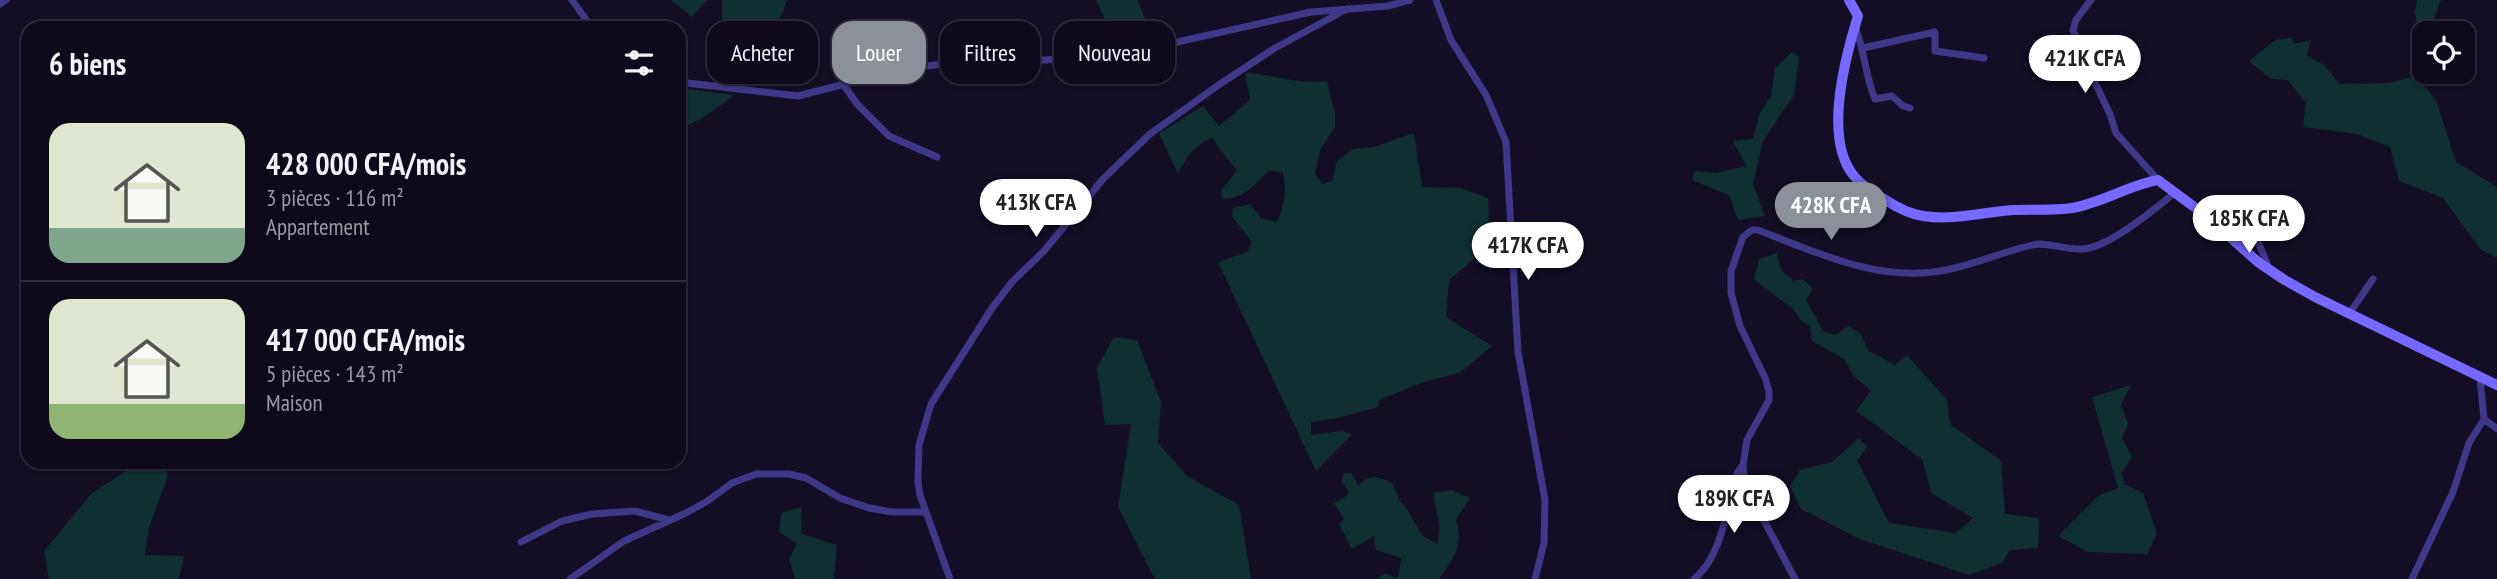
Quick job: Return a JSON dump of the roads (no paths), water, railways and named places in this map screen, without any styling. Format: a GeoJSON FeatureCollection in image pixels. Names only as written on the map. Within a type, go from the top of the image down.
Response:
{"type":"FeatureCollection","features":[{"type":"Feature","properties":{"kind":"street"},"geometry":{"type":"LineString","coordinates":[[0,4],[6,0]]}},
{"type":"Feature","properties":{"kind":"street"},"geometry":{"type":"LineString","coordinates":[[572,0],[587,21]]}},
{"type":"Feature","properties":{"kind":"street"},"geometry":{"type":"LineString","coordinates":[[926,66],[988,60],[1046,60],[1164,45],[1311,12],[1388,6],[1410,0]]}},
{"type":"Feature","properties":{"kind":"street"},"geometry":{"type":"LineString","coordinates":[[1436,0],[1451,40],[1486,95],[1506,142],[1518,352],[1545,500],[1544,543],[1535,579]]}},
{"type":"Feature","properties":{"kind":"street"},"geometry":{"type":"LineString","coordinates":[[1849,0],[1858,16],[1842,76],[1840,142],[1855,177],[1892,204],[1921,216],[1945,218],[1979,216],[2010,210],[2058,209],[2089,204],[2158,180]]}},
{"type":"Feature","properties":{"kind":"street"},"geometry":{"type":"LineString","coordinates":[[2091,0],[2076,20],[2074,30],[2116,134],[2158,180],[2270,270],[2348,314],[2497,384]]}},
{"type":"Feature","properties":{"kind":"street"},"geometry":{"type":"LineString","coordinates":[[950,579],[925,512],[918,482],[918,464],[923,425],[931,404],[978,328],[1012,282],[1044,251],[1103,179],[1150,134],[1245,67],[1347,9]]}},
{"type":"Feature","properties":{"kind":"street"},"geometry":{"type":"LineString","coordinates":[[1855,26],[1863,48],[1868,82],[1875,99],[1892,96],[1903,106],[1910,108]]}},
{"type":"Feature","properties":{"kind":"street"},"geometry":{"type":"LineString","coordinates":[[1863,48],[1935,32],[1935,51],[1983,58]]}},
{"type":"Feature","properties":{"kind":"street"},"geometry":{"type":"LineString","coordinates":[[686,83],[798,96],[843,84],[889,136],[937,157]]}},
{"type":"Feature","properties":{"kind":"street"},"geometry":{"type":"LineString","coordinates":[[1796,579],[1748,495],[1745,485],[1743,465],[1747,440],[1769,400],[1766,380],[1740,326],[1731,293],[1733,260],[1747,233],[1758,230],[1856,265],[1896,273],[1924,274],[1944,271],[2038,244],[2080,249],[2092,247],[2142,218],[2176,192]]}},
{"type":"Feature","properties":{"kind":"street"},"geometry":{"type":"LineString","coordinates":[[2253,230],[2270,270]]}},
{"type":"Feature","properties":{"kind":"street"},"geometry":{"type":"LineString","coordinates":[[2348,314],[2373,279]]}},
{"type":"Feature","properties":{"kind":"street"},"geometry":{"type":"LineString","coordinates":[[2412,579],[2453,492],[2469,443],[2484,419],[2480,378]]}},
{"type":"Feature","properties":{"kind":"street"},"geometry":{"type":"LineString","coordinates":[[2484,419],[2497,429]]}},
{"type":"Feature","properties":{"kind":"street"},"geometry":{"type":"LineString","coordinates":[[1694,579],[1711,559],[1728,510],[1732,484],[1743,465]]}},
{"type":"Feature","properties":{"kind":"street"},"geometry":{"type":"LineString","coordinates":[[570,579],[624,541],[706,502],[742,478],[769,472],[806,478],[840,498],[869,508],[891,512],[925,512]]}},
{"type":"Feature","properties":{"kind":"street"},"geometry":{"type":"LineString","coordinates":[[521,542],[562,521],[592,514],[635,511],[669,520]]}}]}
